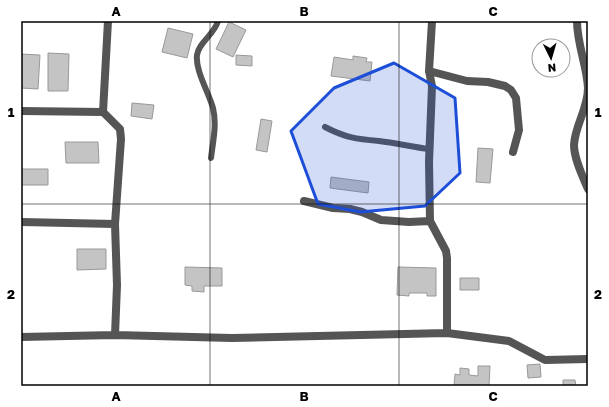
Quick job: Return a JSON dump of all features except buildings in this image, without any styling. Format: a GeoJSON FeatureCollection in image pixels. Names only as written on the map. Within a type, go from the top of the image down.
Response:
{"type":"FeatureCollection","features":[{"type":"Feature","properties":{"kind":"street"},"geometry":{"type":"LineString","coordinates":[[103,112],[108,21]]}},
{"type":"Feature","properties":{"kind":"street"},"geometry":{"type":"LineString","coordinates":[[432,21],[429,71],[432,86],[429,149],[430,221],[446,251],[447,333]]}},
{"type":"Feature","properties":{"kind":"street"},"geometry":{"type":"LineString","coordinates":[[577,21],[588,86],[588,100],[578,128],[574,145],[580,170],[588,189]]}},
{"type":"Feature","properties":{"kind":"street"},"geometry":{"type":"LineString","coordinates":[[429,71],[467,80],[488,82],[505,86],[511,90],[516,98],[519,130],[513,152]]}},
{"type":"Feature","properties":{"kind":"street"},"geometry":{"type":"LineString","coordinates":[[21,111],[103,112],[120,129],[121,139],[115,224],[117,285],[115,335]]}},
{"type":"Feature","properties":{"kind":"street"},"geometry":{"type":"LineString","coordinates":[[304,201],[333,208],[350,209],[381,220],[409,222],[430,221]]}},
{"type":"Feature","properties":{"kind":"street"},"geometry":{"type":"LineString","coordinates":[[21,222],[115,224]]}},
{"type":"Feature","properties":{"kind":"street"},"geometry":{"type":"LineString","coordinates":[[21,337],[115,335],[232,338],[447,333],[509,341],[545,360],[588,359]]}},
{"type":"Feature","properties":{"kind":"lane"},"geometry":{"type":"LineString","coordinates":[[211,158],[215,118],[210,99],[202,79],[197,55],[202,44],[215,29],[218,21]]}},
{"type":"Feature","properties":{"kind":"lane"},"geometry":{"type":"LineString","coordinates":[[325,127],[340,135],[352,138],[429,149]]}},
{"type":"Feature","properties":{"kind":"highlighted area"},"geometry":{"type":"Polygon","coordinates":[[[394,63],[455,98],[460,173],[425,206],[360,212],[318,204],[291,131],[334,88],[394,63]]]}}]}
